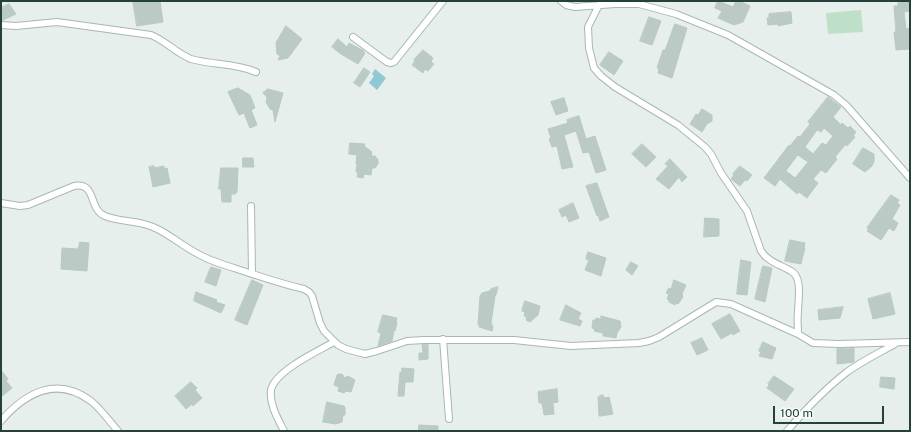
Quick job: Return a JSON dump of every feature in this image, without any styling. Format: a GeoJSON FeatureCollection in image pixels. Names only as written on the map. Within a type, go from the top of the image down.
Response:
{"type":"FeatureCollection","features":[{"type":"Feature","properties":{"kind":"street"},"geometry":{"type":"LineString","coordinates":[[353,37],[388,62],[394,62],[443,1]]}},
{"type":"Feature","properties":{"kind":"street"},"geometry":{"type":"LineString","coordinates":[[561,1],[566,5],[575,8],[599,5],[639,4],[676,14],[728,35],[834,95],[854,114],[910,178]]}},
{"type":"Feature","properties":{"kind":"street"},"geometry":{"type":"LineString","coordinates":[[599,5],[588,27],[589,48],[594,68],[601,76],[615,87],[678,125],[711,154],[721,173],[747,211],[761,251],[764,255],[782,267],[792,271],[796,276],[800,297],[798,310],[798,334]]}},
{"type":"Feature","properties":{"kind":"street"},"geometry":{"type":"LineString","coordinates":[[1,25],[16,26],[57,22],[138,33],[158,38],[180,54],[189,58],[234,66],[256,72]]}},
{"type":"Feature","properties":{"kind":"street"},"geometry":{"type":"LineString","coordinates":[[1,203],[20,206],[28,205],[74,186],[80,185],[88,189],[96,208],[105,216],[140,222],[152,227],[201,256],[252,274],[304,289],[309,292],[314,301],[320,323],[324,331],[334,342],[346,349],[365,354],[407,341],[443,339],[514,340],[571,346],[649,342],[716,302],[731,304],[798,334],[813,343],[896,344],[910,342]]}},
{"type":"Feature","properties":{"kind":"street"},"geometry":{"type":"LineString","coordinates":[[251,206],[252,274]]}},
{"type":"Feature","properties":{"kind":"street"},"geometry":{"type":"LineString","coordinates":[[443,339],[449,419]]}},
{"type":"Feature","properties":{"kind":"street"},"geometry":{"type":"LineString","coordinates":[[284,431],[273,407],[271,391],[274,382],[287,370],[306,357],[334,342]]}},
{"type":"Feature","properties":{"kind":"street"},"geometry":{"type":"LineString","coordinates":[[787,431],[822,393],[848,372],[866,360],[896,344]]}},
{"type":"Feature","properties":{"kind":"street"},"geometry":{"type":"LineString","coordinates":[[1,421],[22,401],[37,392],[51,389],[62,389],[72,390],[92,402],[118,431]]}},
{"type":"Feature","properties":{"kind":"green space"},"geometry":{"type":"Polygon","coordinates":[[[861,10],[863,32],[828,34],[826,13],[861,10]]]}},
{"type":"Feature","properties":{"kind":"water"},"geometry":{"type":"Polygon","coordinates":[[[375,69],[386,78],[377,90],[369,83],[374,76],[372,74],[375,69]]]}},
{"type":"Feature","properties":{"kind":"building"},"geometry":{"type":"Polygon","coordinates":[[[133,1],[160,1],[163,22],[137,26],[133,1]]]}},
{"type":"Feature","properties":{"kind":"building"},"geometry":{"type":"Polygon","coordinates":[[[718,1],[733,7],[736,1],[750,6],[743,22],[734,25],[718,18],[722,11],[715,8],[718,1]]]}},
{"type":"Feature","properties":{"kind":"building"},"geometry":{"type":"Polygon","coordinates":[[[910,1],[910,11],[904,12],[906,29],[910,28],[910,49],[896,50],[894,6],[898,6],[898,2],[910,1]]]}},
{"type":"Feature","properties":{"kind":"building"},"geometry":{"type":"Polygon","coordinates":[[[9,4],[16,14],[1,21],[1,8],[9,4]]]}},
{"type":"Feature","properties":{"kind":"building"},"geometry":{"type":"Polygon","coordinates":[[[791,12],[792,23],[778,26],[778,24],[768,25],[767,18],[769,18],[769,14],[791,12]]]}},
{"type":"Feature","properties":{"kind":"building"},"geometry":{"type":"Polygon","coordinates":[[[649,17],[661,21],[652,45],[640,41],[649,17]]]}},
{"type":"Feature","properties":{"kind":"building"},"geometry":{"type":"Polygon","coordinates":[[[675,24],[687,28],[672,78],[658,73],[659,68],[657,68],[663,50],[665,50],[675,24]]]}},
{"type":"Feature","properties":{"kind":"building"},"geometry":{"type":"Polygon","coordinates":[[[286,26],[302,39],[288,58],[278,60],[280,56],[277,54],[276,43],[286,26]]]}},
{"type":"Feature","properties":{"kind":"building"},"geometry":{"type":"Polygon","coordinates":[[[338,39],[347,47],[349,43],[364,51],[363,52],[365,53],[358,64],[332,47],[338,39]]]}},
{"type":"Feature","properties":{"kind":"building"},"geometry":{"type":"Polygon","coordinates":[[[423,50],[433,58],[431,62],[434,64],[428,71],[425,69],[423,73],[412,65],[415,61],[414,60],[423,50]]]}},
{"type":"Feature","properties":{"kind":"building"},"geometry":{"type":"Polygon","coordinates":[[[609,52],[623,61],[614,75],[600,65],[609,52]]]}},
{"type":"Feature","properties":{"kind":"building"},"geometry":{"type":"Polygon","coordinates":[[[364,68],[370,72],[360,87],[354,83],[364,68]]]}},
{"type":"Feature","properties":{"kind":"building"},"geometry":{"type":"Polygon","coordinates":[[[238,88],[250,95],[255,108],[251,110],[257,125],[250,128],[244,113],[239,115],[228,92],[238,88]]]}},
{"type":"Feature","properties":{"kind":"building"},"geometry":{"type":"Polygon","coordinates":[[[268,89],[283,93],[275,122],[273,110],[270,109],[266,102],[267,97],[263,93],[268,89]]]}},
{"type":"Feature","properties":{"kind":"building"},"geometry":{"type":"Polygon","coordinates":[[[828,97],[841,107],[833,117],[841,125],[842,123],[848,128],[850,126],[856,132],[853,136],[855,137],[847,146],[846,144],[835,157],[837,159],[826,173],[821,170],[813,179],[818,183],[807,198],[799,192],[797,194],[780,179],[775,186],[764,178],[789,145],[790,146],[798,136],[800,137],[810,124],[808,122],[828,97]],[[824,128],[821,132],[817,130],[805,147],[813,154],[822,143],[826,145],[833,136],[824,128]],[[798,155],[786,171],[795,178],[808,162],[798,155]]]}},
{"type":"Feature","properties":{"kind":"building"},"geometry":{"type":"Polygon","coordinates":[[[564,98],[568,111],[556,115],[551,102],[564,98]]]}},
{"type":"Feature","properties":{"kind":"building"},"geometry":{"type":"Polygon","coordinates":[[[702,109],[712,115],[712,121],[707,124],[702,132],[690,124],[696,114],[698,115],[702,109]]]}},
{"type":"Feature","properties":{"kind":"building"},"geometry":{"type":"Polygon","coordinates":[[[579,116],[586,139],[595,136],[606,170],[596,173],[589,152],[583,153],[576,131],[564,135],[573,167],[562,169],[557,146],[552,147],[548,129],[568,123],[567,120],[579,116]]]}},
{"type":"Feature","properties":{"kind":"building"},"geometry":{"type":"Polygon","coordinates":[[[350,143],[365,144],[364,146],[372,152],[371,156],[375,156],[378,160],[378,164],[375,168],[372,168],[371,175],[364,174],[363,178],[357,177],[357,155],[349,154],[350,143]]]}},
{"type":"Feature","properties":{"kind":"building"},"geometry":{"type":"Polygon","coordinates":[[[642,144],[656,157],[646,167],[632,154],[642,144]]]}},
{"type":"Feature","properties":{"kind":"building"},"geometry":{"type":"Polygon","coordinates":[[[863,148],[874,154],[872,166],[865,172],[853,164],[863,148]]]}},
{"type":"Feature","properties":{"kind":"building"},"geometry":{"type":"Polygon","coordinates":[[[243,158],[253,158],[254,167],[243,167],[243,158]]]}},
{"type":"Feature","properties":{"kind":"building"},"geometry":{"type":"Polygon","coordinates":[[[670,159],[687,177],[682,182],[679,177],[669,189],[656,179],[668,166],[665,164],[670,159]]]}},
{"type":"Feature","properties":{"kind":"building"},"geometry":{"type":"Polygon","coordinates":[[[154,166],[155,168],[164,166],[164,169],[167,168],[170,183],[153,187],[149,167],[154,166]]]}},
{"type":"Feature","properties":{"kind":"building"},"geometry":{"type":"Polygon","coordinates":[[[740,166],[752,175],[740,186],[731,179],[734,175],[733,174],[740,166]]]}},
{"type":"Feature","properties":{"kind":"building"},"geometry":{"type":"Polygon","coordinates":[[[221,168],[238,168],[237,192],[235,194],[231,194],[231,202],[222,202],[221,189],[219,189],[221,168]]]}},
{"type":"Feature","properties":{"kind":"building"},"geometry":{"type":"Polygon","coordinates":[[[597,183],[609,217],[600,221],[586,186],[597,183]]]}},
{"type":"Feature","properties":{"kind":"building"},"geometry":{"type":"Polygon","coordinates":[[[891,195],[899,200],[897,203],[900,205],[892,219],[898,223],[894,231],[889,228],[881,240],[867,231],[869,229],[867,228],[891,195]]]}},
{"type":"Feature","properties":{"kind":"building"},"geometry":{"type":"Polygon","coordinates":[[[573,203],[579,218],[569,222],[566,215],[562,217],[559,210],[573,203]]]}},
{"type":"Feature","properties":{"kind":"building"},"geometry":{"type":"Polygon","coordinates":[[[705,218],[719,219],[719,236],[704,237],[705,218]]]}},
{"type":"Feature","properties":{"kind":"building"},"geometry":{"type":"Polygon","coordinates":[[[790,240],[805,243],[801,264],[785,261],[790,240]]]}},
{"type":"Feature","properties":{"kind":"building"},"geometry":{"type":"Polygon","coordinates":[[[80,242],[89,243],[87,271],[61,269],[62,248],[78,249],[80,242]]]}},
{"type":"Feature","properties":{"kind":"building"},"geometry":{"type":"Polygon","coordinates":[[[588,252],[606,258],[601,276],[585,270],[589,260],[586,259],[588,252]]]}},
{"type":"Feature","properties":{"kind":"building"},"geometry":{"type":"Polygon","coordinates":[[[741,260],[751,262],[747,295],[737,294],[741,260]]]}},
{"type":"Feature","properties":{"kind":"building"},"geometry":{"type":"Polygon","coordinates":[[[631,262],[638,266],[632,275],[626,270],[631,262]]]}},
{"type":"Feature","properties":{"kind":"building"},"geometry":{"type":"Polygon","coordinates":[[[763,266],[772,268],[765,302],[755,299],[763,266]]]}},
{"type":"Feature","properties":{"kind":"building"},"geometry":{"type":"Polygon","coordinates":[[[211,267],[221,270],[216,286],[205,282],[211,267]]]}},
{"type":"Feature","properties":{"kind":"building"},"geometry":{"type":"Polygon","coordinates":[[[252,280],[263,285],[247,325],[235,320],[252,280]]]}},
{"type":"Feature","properties":{"kind":"building"},"geometry":{"type":"Polygon","coordinates":[[[674,280],[686,285],[682,294],[683,297],[678,304],[676,303],[675,305],[669,302],[667,299],[669,294],[666,293],[669,288],[671,289],[674,280]]]}},
{"type":"Feature","properties":{"kind":"building"},"geometry":{"type":"Polygon","coordinates":[[[498,287],[495,296],[491,323],[493,327],[492,331],[479,327],[480,325],[478,325],[480,296],[482,293],[498,287]]]}},
{"type":"Feature","properties":{"kind":"building"},"geometry":{"type":"Polygon","coordinates":[[[196,292],[217,300],[216,302],[225,305],[221,313],[194,301],[196,292]]]}},
{"type":"Feature","properties":{"kind":"building"},"geometry":{"type":"Polygon","coordinates":[[[890,293],[895,314],[873,319],[868,299],[890,293]]]}},
{"type":"Feature","properties":{"kind":"building"},"geometry":{"type":"Polygon","coordinates":[[[525,301],[540,306],[538,315],[530,322],[526,320],[527,317],[524,316],[525,312],[522,311],[525,301]]]}},
{"type":"Feature","properties":{"kind":"building"},"geometry":{"type":"Polygon","coordinates":[[[566,305],[581,313],[578,319],[582,321],[580,326],[560,320],[566,305]]]}},
{"type":"Feature","properties":{"kind":"building"},"geometry":{"type":"Polygon","coordinates":[[[843,307],[840,318],[819,320],[818,310],[843,307]]]}},
{"type":"Feature","properties":{"kind":"building"},"geometry":{"type":"Polygon","coordinates":[[[730,314],[740,331],[733,335],[732,333],[721,339],[712,324],[730,314]]]}},
{"type":"Feature","properties":{"kind":"building"},"geometry":{"type":"Polygon","coordinates":[[[383,315],[397,318],[397,323],[392,341],[378,346],[381,333],[378,332],[383,315]]]}},
{"type":"Feature","properties":{"kind":"building"},"geometry":{"type":"Polygon","coordinates":[[[601,316],[620,321],[621,327],[616,338],[603,336],[603,333],[594,331],[595,329],[592,328],[593,320],[596,320],[596,318],[601,319],[601,316]]]}},
{"type":"Feature","properties":{"kind":"building"},"geometry":{"type":"Polygon","coordinates":[[[702,338],[708,350],[697,355],[691,343],[702,338]]]}},
{"type":"Feature","properties":{"kind":"building"},"geometry":{"type":"Polygon","coordinates":[[[763,342],[776,348],[772,359],[759,356],[761,352],[759,351],[763,342]]]}},
{"type":"Feature","properties":{"kind":"building"},"geometry":{"type":"Polygon","coordinates":[[[428,344],[428,359],[419,360],[419,353],[423,353],[422,345],[428,344]]]}},
{"type":"Feature","properties":{"kind":"building"},"geometry":{"type":"Polygon","coordinates":[[[854,348],[854,362],[837,364],[837,349],[854,348]]]}},
{"type":"Feature","properties":{"kind":"building"},"geometry":{"type":"Polygon","coordinates":[[[402,368],[414,369],[413,382],[405,382],[404,396],[398,396],[400,372],[402,372],[402,368]]]}},
{"type":"Feature","properties":{"kind":"building"},"geometry":{"type":"Polygon","coordinates":[[[1,370],[8,379],[6,381],[12,388],[1,397],[1,370]]]}},
{"type":"Feature","properties":{"kind":"building"},"geometry":{"type":"Polygon","coordinates":[[[337,375],[343,375],[344,378],[348,376],[355,380],[351,392],[346,391],[344,393],[338,391],[339,387],[334,385],[337,375]]]}},
{"type":"Feature","properties":{"kind":"building"},"geometry":{"type":"Polygon","coordinates":[[[774,376],[794,389],[785,401],[767,388],[774,376]]]}},
{"type":"Feature","properties":{"kind":"building"},"geometry":{"type":"Polygon","coordinates":[[[881,377],[895,378],[894,389],[880,387],[881,377]]]}},
{"type":"Feature","properties":{"kind":"building"},"geometry":{"type":"Polygon","coordinates":[[[191,382],[197,388],[195,390],[202,398],[193,406],[192,404],[186,409],[175,396],[191,382]]]}},
{"type":"Feature","properties":{"kind":"building"},"geometry":{"type":"Polygon","coordinates":[[[557,389],[558,402],[553,403],[554,414],[544,415],[542,403],[539,403],[538,392],[557,389]]]}},
{"type":"Feature","properties":{"kind":"building"},"geometry":{"type":"Polygon","coordinates":[[[603,395],[604,398],[609,397],[613,414],[599,416],[598,397],[603,395]]]}},
{"type":"Feature","properties":{"kind":"building"},"geometry":{"type":"Polygon","coordinates":[[[327,402],[344,406],[345,415],[343,415],[342,422],[336,424],[323,422],[327,402]]]}},
{"type":"Feature","properties":{"kind":"building"},"geometry":{"type":"Polygon","coordinates":[[[419,425],[438,426],[438,431],[419,431],[419,425]]]}}]}
